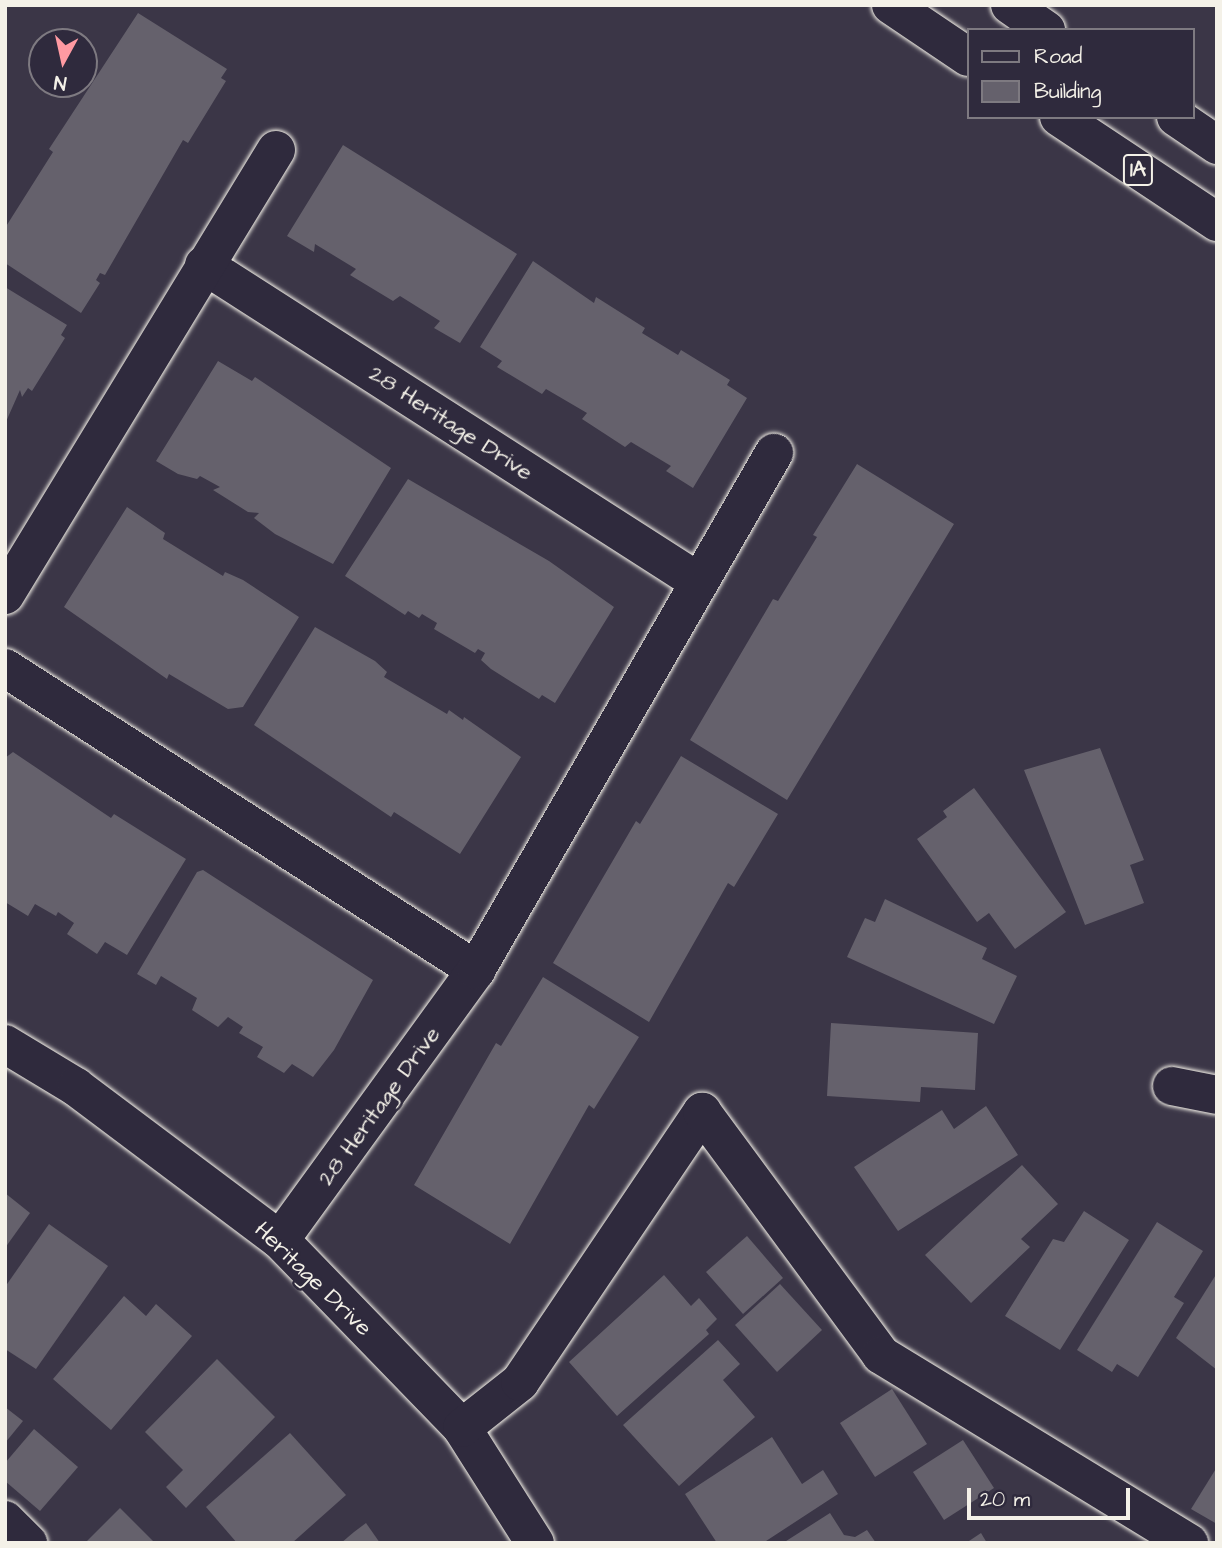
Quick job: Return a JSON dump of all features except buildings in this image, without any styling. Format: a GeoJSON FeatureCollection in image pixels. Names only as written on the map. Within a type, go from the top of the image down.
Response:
{"type":"FeatureCollection","features":[{"type":"Feature","properties":{"kind":"street"},"geometry":{"type":"LineString","coordinates":[[891,5],[967,56]]}},
{"type":"Feature","properties":{"kind":"street"},"geometry":{"type":"LineString","coordinates":[[1010,5],[1043,28]]}},
{"type":"Feature","properties":{"kind":"street","name":"1A"},"geometry":{"type":"LineString","coordinates":[[1062,119],[1217,222]]}},
{"type":"Feature","properties":{"kind":"street"},"geometry":{"type":"LineString","coordinates":[[1179,119],[1217,145]]}},
{"type":"Feature","properties":{"kind":"street"},"geometry":{"type":"LineString","coordinates":[[5,595],[276,150]]}},
{"type":"Feature","properties":{"kind":"street","name":"28 Heritage Drive"},"geometry":{"type":"LineString","coordinates":[[204,265],[699,582]]}},
{"type":"Feature","properties":{"kind":"street","name":"28 Heritage Drive"},"geometry":{"type":"LineString","coordinates":[[280,1240],[476,970],[774,453]]}},
{"type":"Feature","properties":{"kind":"street"},"geometry":{"type":"LineString","coordinates":[[5,668],[476,970]]}},
{"type":"Feature","properties":{"kind":"street","name":"Heritage Drive"},"geometry":{"type":"LineString","coordinates":[[5,1044],[76,1087],[280,1240],[462,1428],[535,1543]]}},
{"type":"Feature","properties":{"kind":"street"},"geometry":{"type":"LineString","coordinates":[[1172,1086],[1217,1095]]}},
{"type":"Feature","properties":{"kind":"street"},"geometry":{"type":"LineString","coordinates":[[462,1428],[520,1382],[702,1112],[881,1355],[1189,1543]]}},
{"type":"Feature","properties":{"kind":"street"},"geometry":{"type":"LineString","coordinates":[[5,1520],[28,1543]]}}]}
